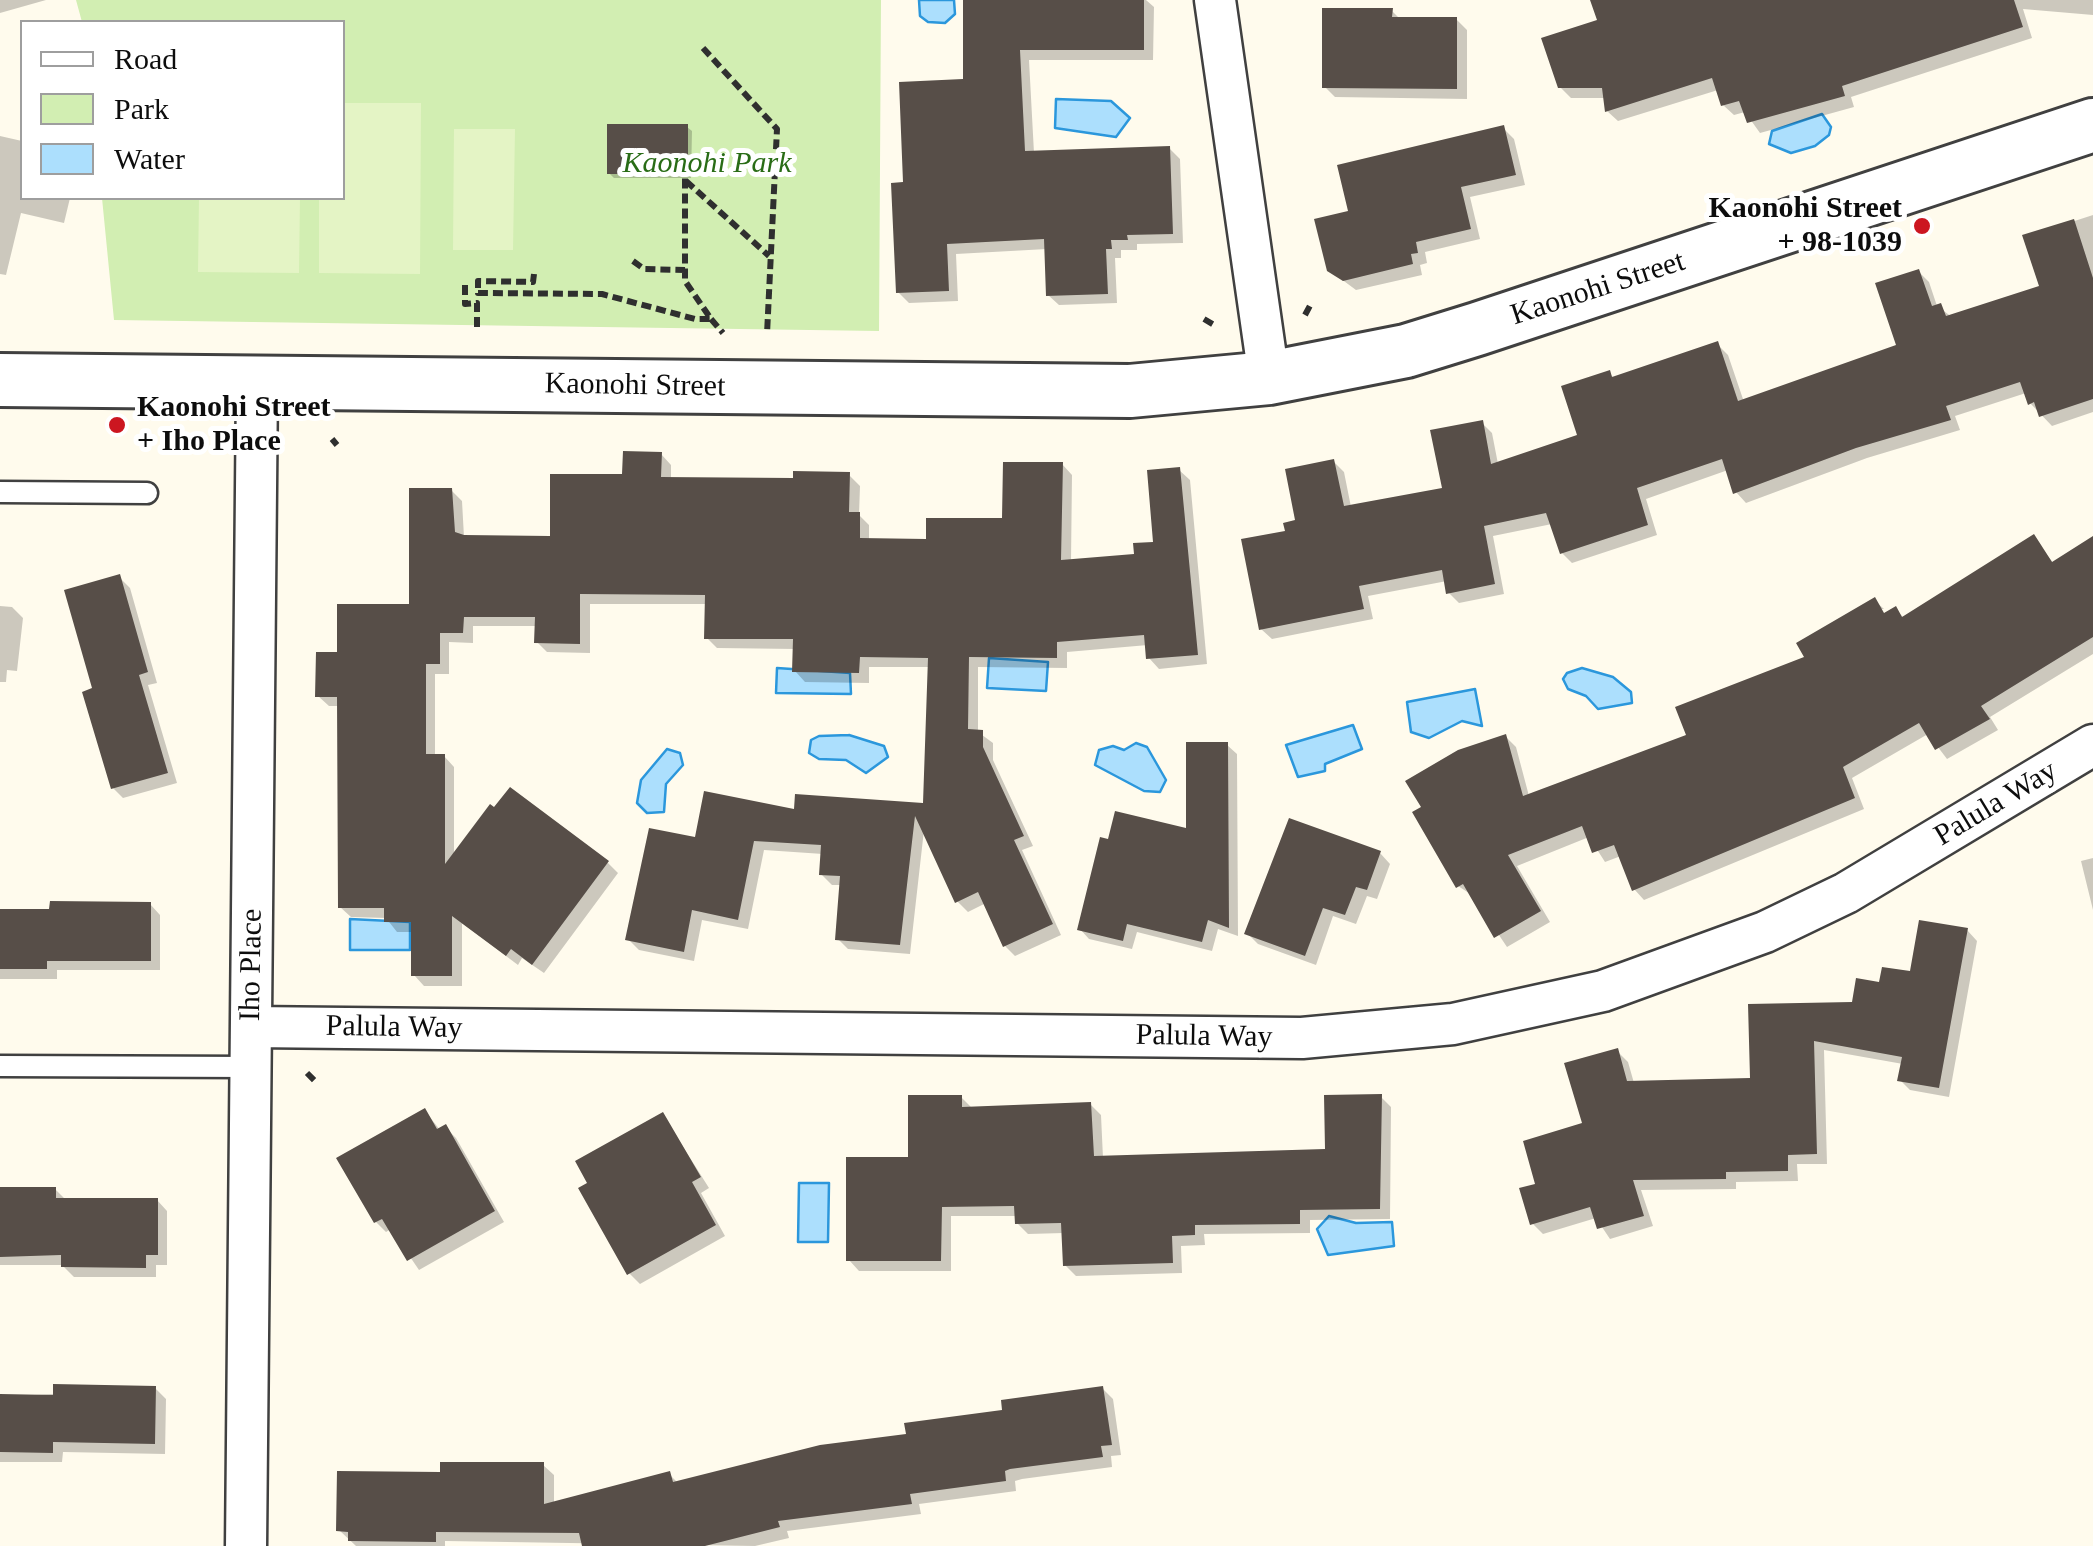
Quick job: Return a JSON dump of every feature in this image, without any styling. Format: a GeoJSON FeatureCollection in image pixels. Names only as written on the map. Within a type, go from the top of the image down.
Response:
{"type":"FeatureCollection","features":[{"type":"Feature","properties":{"kind":"street"},"geometry":{"type":"LineString","coordinates":[[1215,0],[1268,378]]}},
{"type":"Feature","properties":{"kind":"street","name":"Kaonohi Street"},"geometry":{"type":"LineString","coordinates":[[0,380],[1130,392],[1268,378],[1406,351],[2093,125]]}},
{"type":"Feature","properties":{"kind":"street","name":"Iho Place"},"geometry":{"type":"LineString","coordinates":[[246,1546],[257,383]]}},
{"type":"Feature","properties":{"kind":"street","name":"Palula Way"},"geometry":{"type":"LineString","coordinates":[[251,1027],[1302,1038],[1453,1024],[1603,991],[1765,932],[1846,893],[2093,746]]}},
{"type":"Feature","properties":{"kind":"lane"},"geometry":{"type":"LineString","coordinates":[[0,492],[147,493]]}},
{"type":"Feature","properties":{"kind":"lane"},"geometry":{"type":"LineString","coordinates":[[0,1066],[251,1067]]}},
{"type":"Feature","properties":{"kind":"path"},"geometry":{"type":"LineString","coordinates":[[703,48],[777,130],[766,334]]}},
{"type":"Feature","properties":{"kind":"path"},"geometry":{"type":"LineString","coordinates":[[723,333],[685,280],[685,178],[769,256]]}},
{"type":"Feature","properties":{"kind":"path"},"geometry":{"type":"LineString","coordinates":[[632,261],[644,269],[684,270]]}},
{"type":"Feature","properties":{"kind":"path"},"geometry":{"type":"LineString","coordinates":[[534,274],[533,282],[478,281],[478,293],[602,294],[694,319],[711,319]]}},
{"type":"Feature","properties":{"kind":"path"},"geometry":{"type":"LineString","coordinates":[[465,285],[464,304],[477,303],[477,330]]}},
{"type":"Feature","properties":{"kind":"path"},"geometry":{"type":"LineString","coordinates":[[1306,315],[1312,302]]}},
{"type":"Feature","properties":{"kind":"path"},"geometry":{"type":"LineString","coordinates":[[1204,319],[1216,326]]}},
{"type":"Feature","properties":{"kind":"path"},"geometry":{"type":"LineString","coordinates":[[179,448],[188,438]]}},
{"type":"Feature","properties":{"kind":"path"},"geometry":{"type":"LineString","coordinates":[[307,1073],[315,1081]]}},
{"type":"Feature","properties":{"kind":"green space","name":"Kaonohi Park"},"geometry":{"type":"Polygon","coordinates":[[[76,0],[881,0],[879,331],[114,320],[102,200],[345,200],[345,20],[81,20],[76,0]]]}},
{"type":"Feature","properties":{"kind":"green space"},"geometry":{"type":"Polygon","coordinates":[[[345,103],[421,103],[420,274],[319,273],[319,200],[345,200],[345,103]]]}},
{"type":"Feature","properties":{"kind":"green space"},"geometry":{"type":"Polygon","coordinates":[[[454,129],[515,129],[513,250],[453,250],[454,129]]]}},
{"type":"Feature","properties":{"kind":"green space"},"geometry":{"type":"Polygon","coordinates":[[[199,200],[300,200],[299,273],[198,272],[199,200]]]}},
{"type":"Feature","properties":{"kind":"water"},"geometry":{"type":"Polygon","coordinates":[[[919,0],[954,0],[955,14],[945,23],[928,22],[920,16],[919,0]]]}},
{"type":"Feature","properties":{"kind":"water"},"geometry":{"type":"Polygon","coordinates":[[[1056,99],[1111,101],[1130,118],[1116,137],[1055,128],[1056,99]]]}},
{"type":"Feature","properties":{"kind":"water"},"geometry":{"type":"Polygon","coordinates":[[[1822,114],[1831,127],[1829,135],[1815,146],[1791,153],[1769,144],[1772,131],[1822,114]]]}},
{"type":"Feature","properties":{"kind":"water"},"geometry":{"type":"Polygon","coordinates":[[[989,658],[1048,662],[1046,691],[987,688],[989,658]]]}},
{"type":"Feature","properties":{"kind":"water"},"geometry":{"type":"Polygon","coordinates":[[[777,668],[850,673],[851,694],[776,693],[777,668]]]}},
{"type":"Feature","properties":{"kind":"water"},"geometry":{"type":"Polygon","coordinates":[[[1582,668],[1613,677],[1631,692],[1632,703],[1598,709],[1586,696],[1568,689],[1563,679],[1567,673],[1582,668]]]}},
{"type":"Feature","properties":{"kind":"water"},"geometry":{"type":"Polygon","coordinates":[[[1475,689],[1482,726],[1462,721],[1429,738],[1411,732],[1407,702],[1475,689]]]}},
{"type":"Feature","properties":{"kind":"water"},"geometry":{"type":"Polygon","coordinates":[[[1353,725],[1362,749],[1325,764],[1325,771],[1298,777],[1286,745],[1353,725]]]}},
{"type":"Feature","properties":{"kind":"water"},"geometry":{"type":"Polygon","coordinates":[[[849,735],[884,746],[888,757],[866,773],[846,760],[819,759],[809,753],[811,740],[819,736],[849,735]]]}},
{"type":"Feature","properties":{"kind":"water"},"geometry":{"type":"Polygon","coordinates":[[[1136,743],[1147,747],[1166,780],[1160,792],[1144,791],[1095,765],[1099,750],[1113,746],[1124,750],[1136,743]]]}},
{"type":"Feature","properties":{"kind":"water"},"geometry":{"type":"Polygon","coordinates":[[[667,749],[680,753],[683,765],[666,784],[664,812],[647,813],[637,803],[641,780],[667,749]]]}},
{"type":"Feature","properties":{"kind":"water"},"geometry":{"type":"Polygon","coordinates":[[[350,919],[410,922],[410,950],[350,950],[350,919]]]}},
{"type":"Feature","properties":{"kind":"water"},"geometry":{"type":"Polygon","coordinates":[[[799,1183],[829,1183],[828,1242],[798,1242],[799,1183]]]}},
{"type":"Feature","properties":{"kind":"water"},"geometry":{"type":"Polygon","coordinates":[[[1329,1216],[1356,1223],[1392,1222],[1394,1246],[1328,1255],[1317,1229],[1329,1216]]]}},
{"type":"Feature","properties":{"kind":"building"},"geometry":{"type":"Polygon","coordinates":[[[963,0],[1144,0],[1144,50],[1020,50],[1025,151],[1170,146],[1173,234],[1127,235],[1128,240],[1111,240],[1112,249],[1106,249],[1108,294],[1046,296],[1044,239],[947,244],[949,291],[896,293],[891,183],[903,182],[899,82],[963,79],[963,0]]]}},
{"type":"Feature","properties":{"kind":"building"},"geometry":{"type":"Polygon","coordinates":[[[1590,0],[2014,0],[2023,27],[1842,86],[1845,96],[1747,123],[1739,101],[1721,106],[1712,78],[1605,112],[1602,88],[1558,88],[1541,38],[1597,20],[1590,0]]]}},
{"type":"Feature","properties":{"kind":"building"},"geometry":{"type":"Polygon","coordinates":[[[1322,8],[1393,8],[1392,17],[1457,17],[1457,89],[1322,88],[1322,8]]]}},
{"type":"Feature","properties":{"kind":"building"},"geometry":{"type":"Polygon","coordinates":[[[607,124],[688,124],[688,174],[607,174],[607,124]]]}},
{"type":"Feature","properties":{"kind":"building"},"geometry":{"type":"Polygon","coordinates":[[[1504,125],[1516,175],[1461,187],[1471,229],[1416,242],[1418,253],[1411,254],[1413,264],[1343,281],[1327,271],[1314,219],[1348,211],[1337,165],[1504,125]]]}},
{"type":"Feature","properties":{"kind":"building"},"geometry":{"type":"Polygon","coordinates":[[[2074,219],[2093,278],[2093,399],[2039,417],[2034,402],[2028,405],[2020,382],[1946,406],[1951,420],[1856,448],[1733,494],[1722,459],[1637,488],[1648,525],[1560,554],[1546,513],[1484,526],[1495,584],[1446,594],[1442,570],[1359,586],[1364,609],[1259,630],[1241,539],[1285,531],[1283,523],[1295,520],[1285,469],[1334,459],[1344,506],[1442,488],[1430,430],[1483,420],[1491,464],[1577,435],[1561,386],[1610,370],[1612,377],[1718,341],[1738,401],[1896,345],[1875,283],[1919,269],[1932,306],[1941,303],[1946,316],[2039,286],[2022,235],[2074,219]]]}},
{"type":"Feature","properties":{"kind":"building"},"geometry":{"type":"Polygon","coordinates":[[[623,451],[662,452],[661,477],[793,478],[793,471],[850,472],[849,512],[860,512],[860,538],[926,539],[926,518],[1002,518],[1003,462],[1063,462],[1061,560],[1134,554],[1133,543],[1153,542],[1147,470],[1180,467],[1198,655],[1146,659],[1144,635],[1057,642],[1057,658],[969,657],[968,729],[983,730],[983,747],[1024,836],[1014,840],[1053,924],[1003,947],[978,892],[955,903],[915,816],[900,945],[835,940],[840,876],[819,875],[821,845],[754,841],[738,920],[692,910],[684,952],[625,940],[649,828],[695,837],[704,791],[794,809],[795,794],[923,803],[928,658],[860,657],[859,673],[792,672],[793,639],[704,639],[705,595],[580,594],[580,644],[534,643],[535,617],[464,617],[463,633],[440,633],[440,664],[426,664],[426,754],[445,754],[445,864],[490,804],[494,807],[510,787],[609,861],[532,965],[511,949],[506,956],[452,916],[452,976],[411,976],[411,922],[384,922],[384,908],[338,908],[337,697],[315,697],[316,652],[337,652],[337,604],[409,604],[409,488],[452,488],[455,532],[550,536],[550,474],[622,474],[623,451]]]}},
{"type":"Feature","properties":{"kind":"building"},"geometry":{"type":"Polygon","coordinates":[[[2034,534],[2052,562],[2093,536],[2093,637],[1981,706],[1990,719],[1935,750],[1919,723],[1843,767],[1855,798],[1632,891],[1614,845],[1592,853],[1582,826],[1508,855],[1541,911],[1494,938],[1463,884],[1456,888],[1412,812],[1421,807],[1405,781],[1458,750],[1506,734],[1523,796],[1686,735],[1675,707],[1804,657],[1796,643],[1875,597],[1884,613],[1896,606],[1902,617],[2034,534]]]}},
{"type":"Feature","properties":{"kind":"building"},"geometry":{"type":"Polygon","coordinates":[[[120,574],[148,672],[139,675],[168,773],[111,789],[82,692],[92,688],[64,590],[120,574]]]}},
{"type":"Feature","properties":{"kind":"building"},"geometry":{"type":"Polygon","coordinates":[[[1186,742],[1228,742],[1229,928],[1208,920],[1202,942],[1127,924],[1123,941],[1077,930],[1100,837],[1108,839],[1115,811],[1186,828],[1186,742]]]}},
{"type":"Feature","properties":{"kind":"building"},"geometry":{"type":"Polygon","coordinates":[[[1289,818],[1381,851],[1367,890],[1356,887],[1345,915],[1323,908],[1305,956],[1244,934],[1289,818]]]}},
{"type":"Feature","properties":{"kind":"building"},"geometry":{"type":"Polygon","coordinates":[[[50,901],[151,902],[151,961],[47,961],[47,969],[0,969],[0,909],[49,909],[50,901]]]}},
{"type":"Feature","properties":{"kind":"building"},"geometry":{"type":"Polygon","coordinates":[[[1919,920],[1968,928],[1939,1088],[1897,1081],[1902,1057],[1814,1041],[1817,1154],[1788,1155],[1788,1171],[1726,1172],[1726,1179],[1633,1180],[1644,1216],[1597,1229],[1590,1207],[1530,1225],[1519,1188],[1535,1184],[1523,1141],[1582,1123],[1564,1063],[1618,1048],[1627,1081],[1750,1078],[1748,1004],[1852,1002],[1856,978],[1879,982],[1882,967],[1910,971],[1919,920]]]}},
{"type":"Feature","properties":{"kind":"building"},"geometry":{"type":"Polygon","coordinates":[[[1382,1094],[1380,1209],[1300,1210],[1300,1224],[1195,1225],[1195,1235],[1172,1236],[1173,1263],[1063,1266],[1061,1223],[1015,1224],[1014,1206],[942,1207],[941,1261],[846,1261],[846,1157],[908,1157],[908,1095],[962,1095],[962,1107],[1091,1102],[1094,1156],[1325,1149],[1324,1095],[1382,1094]]]}},
{"type":"Feature","properties":{"kind":"building"},"geometry":{"type":"Polygon","coordinates":[[[425,1108],[437,1129],[446,1124],[495,1211],[407,1261],[382,1219],[374,1223],[336,1158],[425,1108]]]}},
{"type":"Feature","properties":{"kind":"building"},"geometry":{"type":"Polygon","coordinates":[[[663,1112],[701,1177],[692,1182],[716,1225],[627,1275],[578,1188],[587,1183],[575,1161],[663,1112]]]}},
{"type":"Feature","properties":{"kind":"building"},"geometry":{"type":"Polygon","coordinates":[[[0,1187],[56,1187],[56,1198],[158,1198],[158,1255],[146,1255],[146,1268],[61,1267],[61,1255],[0,1257],[0,1187]]]}},
{"type":"Feature","properties":{"kind":"building"},"geometry":{"type":"Polygon","coordinates":[[[53,1384],[156,1386],[155,1444],[53,1442],[53,1453],[0,1452],[0,1394],[53,1395],[53,1384]]]}},
{"type":"Feature","properties":{"kind":"building"},"geometry":{"type":"Polygon","coordinates":[[[1103,1386],[1112,1445],[1101,1446],[1103,1457],[1010,1469],[1005,1471],[1006,1481],[910,1494],[912,1504],[778,1521],[780,1527],[705,1546],[582,1546],[579,1533],[436,1532],[436,1542],[348,1541],[348,1532],[336,1531],[337,1471],[440,1472],[440,1462],[544,1462],[544,1504],[670,1471],[673,1482],[820,1445],[906,1434],[904,1423],[1002,1410],[1001,1400],[1103,1386]]]}},
{"type":"Feature","properties":{"kind":"place","name":"Kaonohi Street + 98-1039"},"geometry":{"type":"Point","coordinates":[1922,226]}},
{"type":"Feature","properties":{"kind":"place","name":"Kaonohi Street + Iho Place"},"geometry":{"type":"Point","coordinates":[117,425]}}]}
